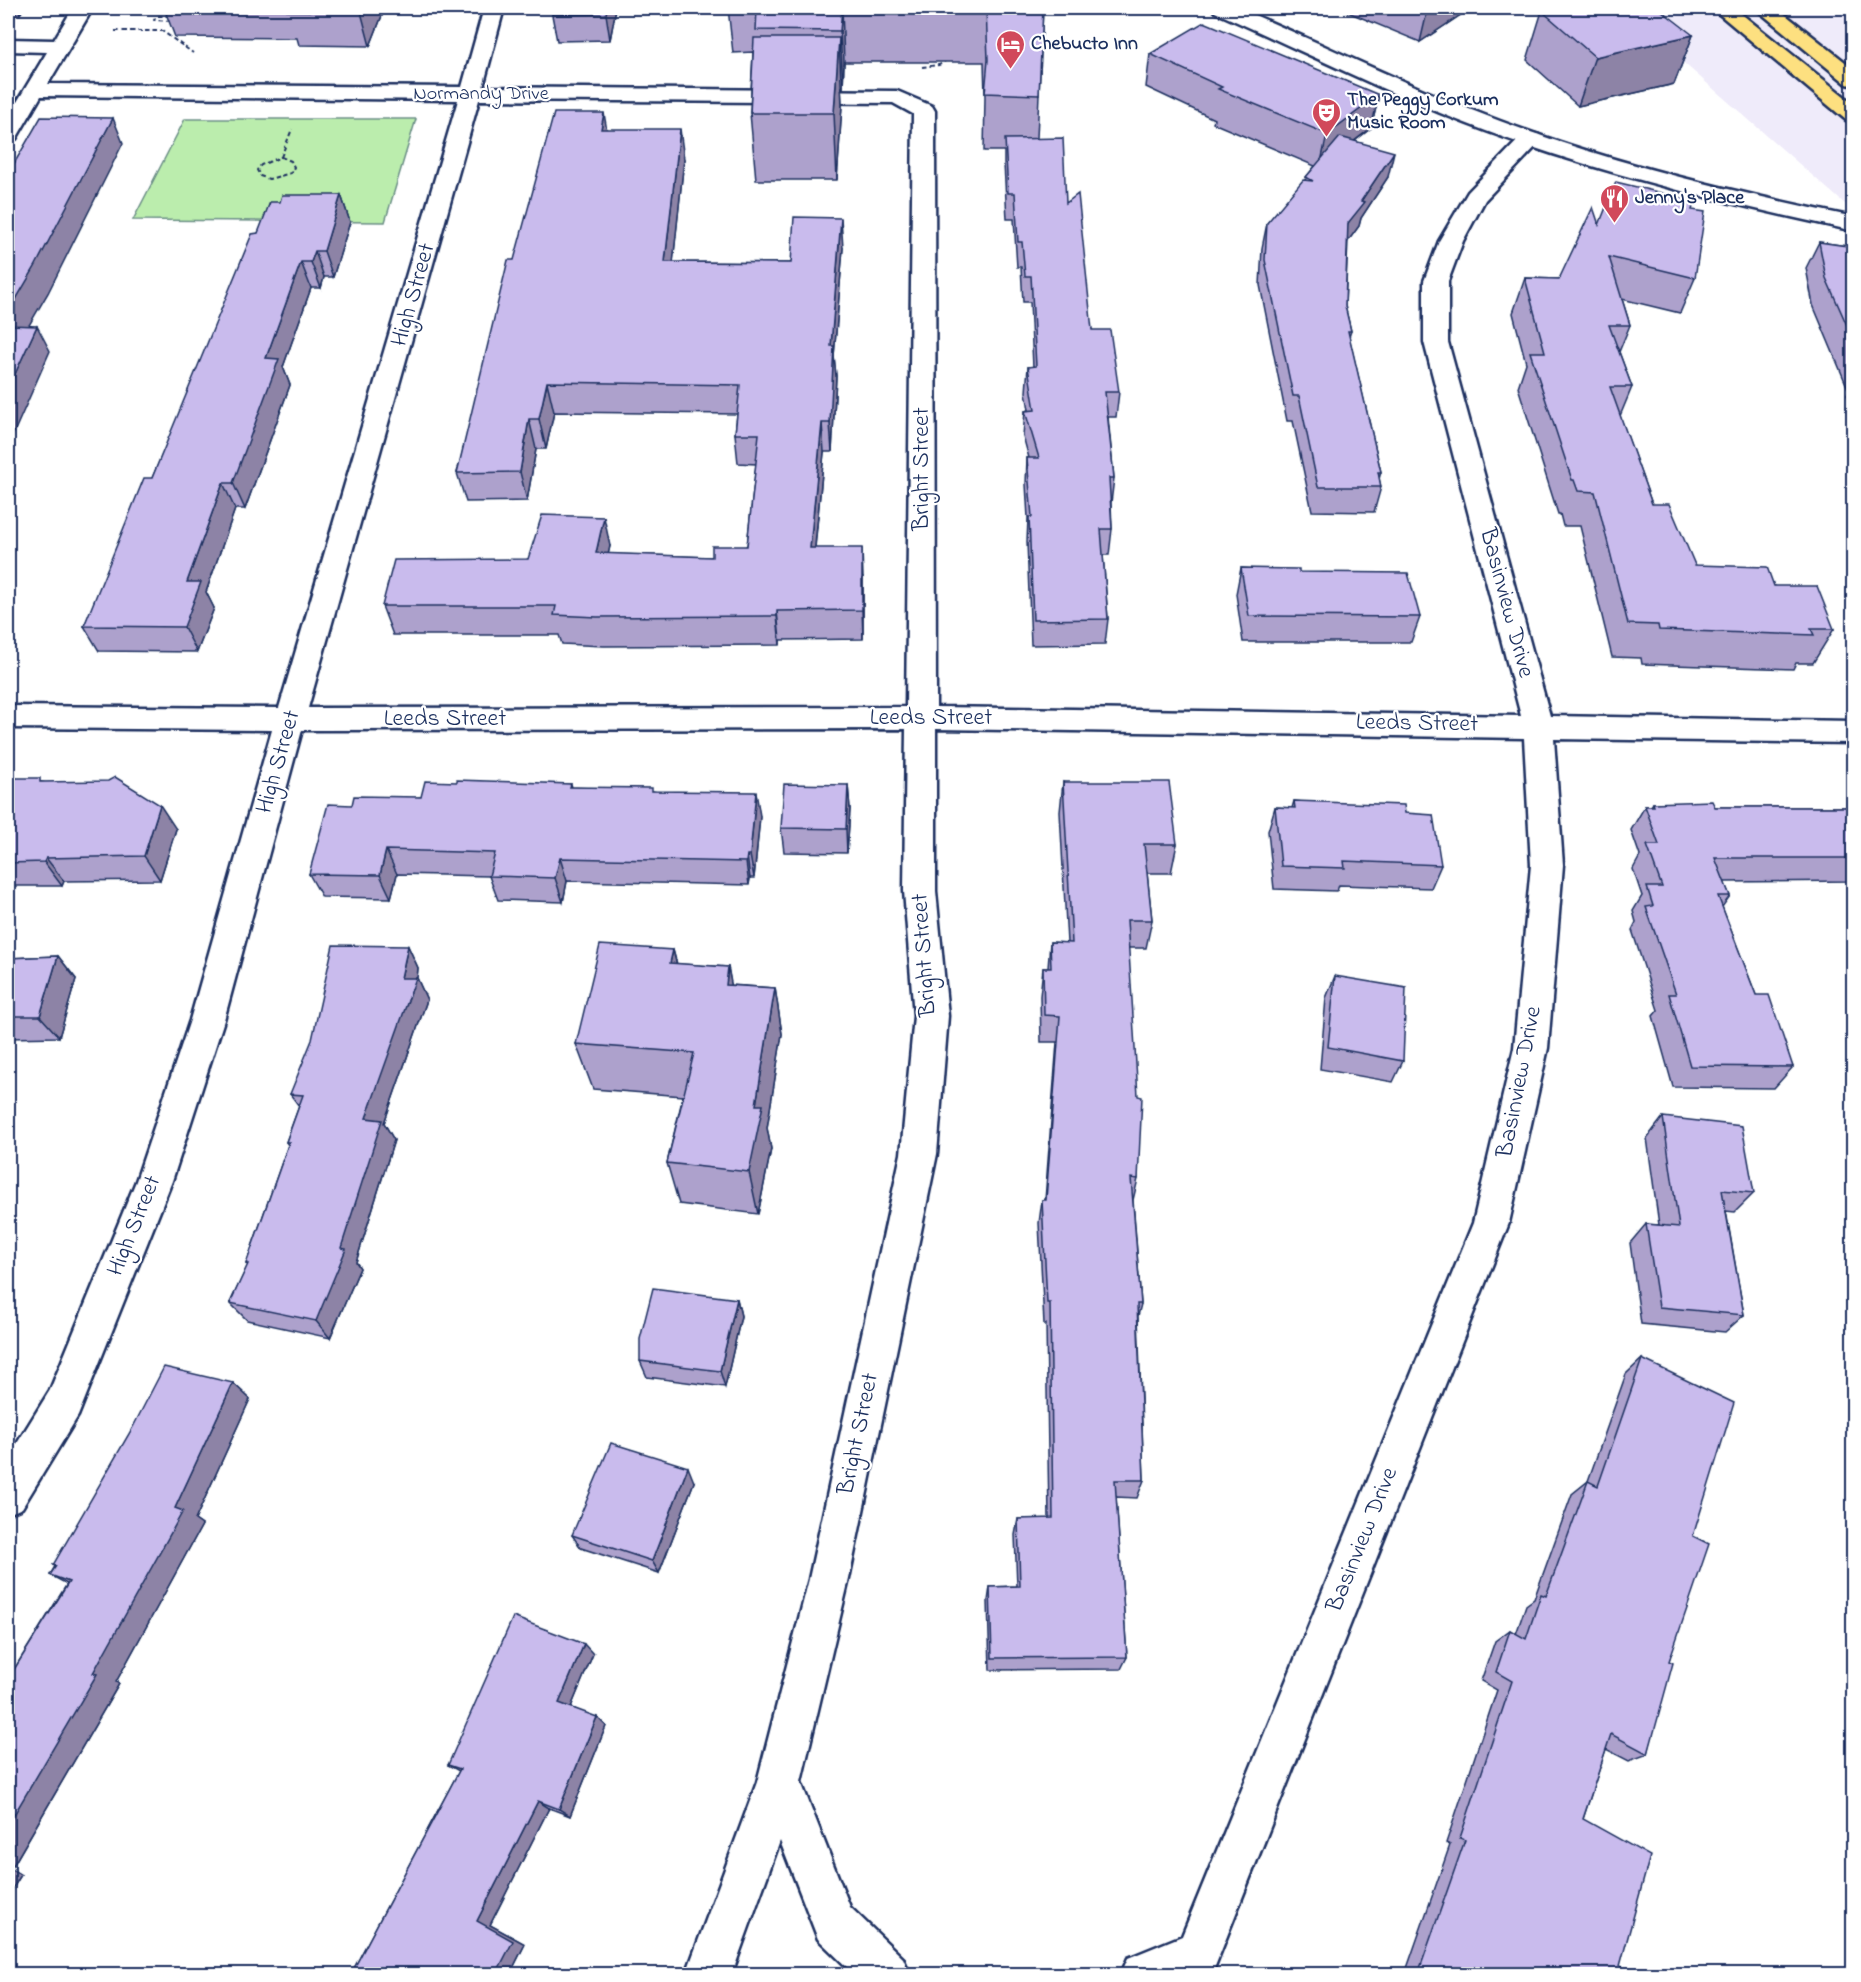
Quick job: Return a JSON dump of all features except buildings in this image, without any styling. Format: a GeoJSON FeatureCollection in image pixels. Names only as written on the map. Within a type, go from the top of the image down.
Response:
{"type":"FeatureCollection","features":[{"type":"Feature","properties":{"kind":"main road"},"geometry":{"type":"LineString","coordinates":[[1722,8],[1854,115]]}},
{"type":"Feature","properties":{"kind":"main road"},"geometry":{"type":"LineString","coordinates":[[1765,8],[1854,80]]}},
{"type":"Feature","properties":{"kind":"street"},"geometry":{"type":"LineString","coordinates":[[8,134],[83,8]]}},
{"type":"Feature","properties":{"kind":"street","name":"High Street"},"geometry":{"type":"LineString","coordinates":[[8,1494],[64,1402],[154,1181],[207,1020],[290,719],[494,8]]}},
{"type":"Feature","properties":{"kind":"street"},"geometry":{"type":"LineString","coordinates":[[1222,8],[1472,117],[1531,140],[1611,166],[1765,205],[1854,224]]}},
{"type":"Feature","properties":{"kind":"street"},"geometry":{"type":"LineString","coordinates":[[8,45],[61,46]]}},
{"type":"Feature","properties":{"kind":"street","name":"Normandy Drive"},"geometry":{"type":"LineString","coordinates":[[34,90],[470,94],[910,104]]}},
{"type":"Feature","properties":{"kind":"street","name":"Bright Street"},"geometry":{"type":"LineString","coordinates":[[710,1974],[778,1782],[829,1580],[920,1154],[931,1016],[920,891],[921,718],[910,104]]}},
{"type":"Feature","properties":{"kind":"street","name":"Basinview Drive"},"geometry":{"type":"LineString","coordinates":[[1193,1963],[1491,1223],[1532,1037],[1547,865],[1538,726],[1436,342],[1436,281],[1451,241],[1476,197],[1531,140]]}},
{"type":"Feature","properties":{"kind":"street","name":"Leeds Street"},"geometry":{"type":"LineString","coordinates":[[8,717],[921,718],[1854,732]]}},
{"type":"Feature","properties":{"kind":"street"},"geometry":{"type":"LineString","coordinates":[[778,1782],[834,1923],[887,1974]]}},
{"type":"Feature","properties":{"kind":"street"},"geometry":{"type":"LineString","coordinates":[[1144,1974],[1193,1963]]}},
{"type":"Feature","properties":{"kind":"path"},"geometry":{"type":"LineString","coordinates":[[175,16],[157,16],[154,20],[179,21]]}},
{"type":"Feature","properties":{"kind":"path"},"geometry":{"type":"LineString","coordinates":[[171,37],[175,29]]}},
{"type":"Feature","properties":{"kind":"path"},"geometry":{"type":"LineString","coordinates":[[107,31],[162,31],[198,58]]}},
{"type":"Feature","properties":{"kind":"path"},"geometry":{"type":"LineString","coordinates":[[910,104],[921,67],[939,64],[956,56]]}},
{"type":"Feature","properties":{"kind":"path"},"geometry":{"type":"LineString","coordinates":[[281,157],[291,160],[294,167],[291,173],[269,179],[260,176],[257,170],[261,165],[281,157],[306,92]]}},
{"type":"Feature","properties":{"kind":"shaded area"},"geometry":{"type":"Polygon","coordinates":[[[1621,8],[1853,8],[1853,211],[1621,8]]]}},
{"type":"Feature","properties":{"kind":"green space"},"geometry":{"type":"Polygon","coordinates":[[[185,119],[416,119],[385,222],[133,220],[185,119]]]}},
{"type":"Feature","properties":{"kind":"place","name":"Chebucto Inn"},"geometry":{"type":"Point","coordinates":[1010,70]}},
{"type":"Feature","properties":{"kind":"place","name":"The Peggy Corkum Music Room"},"geometry":{"type":"Point","coordinates":[1326,138]}},
{"type":"Feature","properties":{"kind":"place","name":"Jenny's Place"},"geometry":{"type":"Point","coordinates":[1614,224]}}]}
